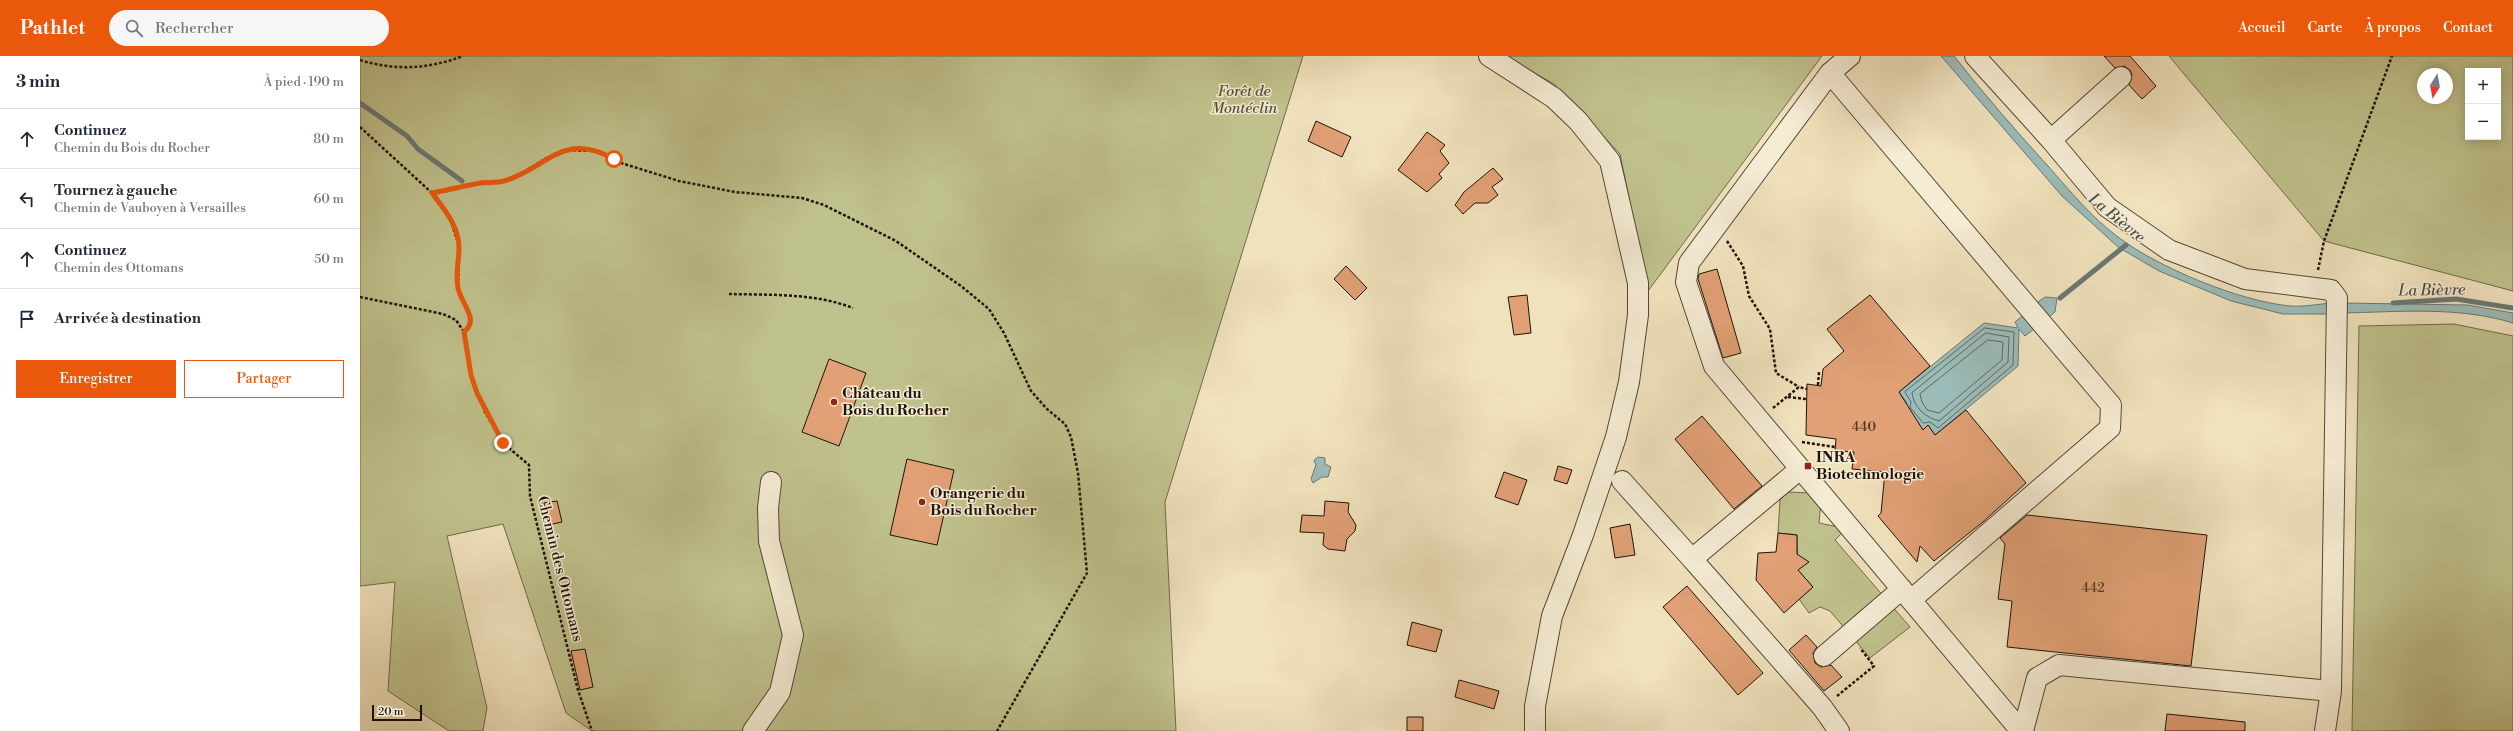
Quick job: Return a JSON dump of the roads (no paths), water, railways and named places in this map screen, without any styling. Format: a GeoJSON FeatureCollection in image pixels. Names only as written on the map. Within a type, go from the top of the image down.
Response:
{"type":"FeatureCollection","features":[{"type":"Feature","properties":{"kind":"street"},"geometry":{"type":"LineString","coordinates":[[1489,56],[1554,98],[1578,121],[1610,161],[1638,283],[1638,315],[1629,382],[1616,437],[1583,535],[1552,616],[1541,665],[1535,706],[1535,731]]}},
{"type":"Feature","properties":{"kind":"street"},"geometry":{"type":"LineString","coordinates":[[1850,56],[1830,73],[1689,263],[1686,282],[1714,366],[1800,470],[2022,731]]}},
{"type":"Feature","properties":{"kind":"street"},"geometry":{"type":"LineString","coordinates":[[1975,56],[2051,140],[2107,207],[2169,250],[2245,279],[2314,286],[2332,290],[2338,298],[2331,691],[2325,731]]}},
{"type":"Feature","properties":{"kind":"street"},"geometry":{"type":"LineString","coordinates":[[1824,656],[1849,635],[1907,595],[2110,428],[2111,405],[1830,73]]}},
{"type":"Feature","properties":{"kind":"street"},"geometry":{"type":"LineString","coordinates":[[2051,140],[2121,77]]}},
{"type":"Feature","properties":{"kind":"street"},"geometry":{"type":"LineString","coordinates":[[1692,559],[1800,470]]}},
{"type":"Feature","properties":{"kind":"street"},"geometry":{"type":"LineString","coordinates":[[1622,481],[1822,707],[1839,731]]}},
{"type":"Feature","properties":{"kind":"street"},"geometry":{"type":"LineString","coordinates":[[753,731],[780,692],[793,635],[769,541],[768,508],[771,482]]}},
{"type":"Feature","properties":{"kind":"street"},"geometry":{"type":"LineString","coordinates":[[2022,731],[2037,678],[2059,665],[2331,691]]}},
{"type":"Feature","properties":{"kind":"water"},"geometry":{"type":"Polygon","coordinates":[[[1941,56],[1954,56],[2000,112],[2081,203],[2108,229],[2135,249],[2177,271],[2224,290],[2270,303],[2290,306],[2332,303],[2332,314],[2283,314],[2231,301],[2159,271],[2118,247],[2062,196],[1941,56]]]}},
{"type":"Feature","properties":{"kind":"water"},"geometry":{"type":"Polygon","coordinates":[[[2045,297],[2057,298],[2055,312],[2048,318],[2035,304],[2045,297]]]}},
{"type":"Feature","properties":{"kind":"water"},"geometry":{"type":"Polygon","coordinates":[[[2342,303],[2468,305],[2513,313],[2513,323],[2471,314],[2449,312],[2406,311],[2342,313],[2342,303]]]}},
{"type":"Feature","properties":{"kind":"water"},"geometry":{"type":"Polygon","coordinates":[[[2028,311],[2038,326],[2025,336],[2019,329],[2018,366],[1935,435],[1928,425],[1923,430],[1903,407],[1907,403],[1899,392],[1984,323],[2018,328],[2015,322],[2028,311]]]}},
{"type":"Feature","properties":{"kind":"water"},"geometry":{"type":"Polygon","coordinates":[[[1318,457],[1325,458],[1325,464],[1331,467],[1328,477],[1322,477],[1313,483],[1311,479],[1316,465],[1314,460],[1318,457]]]}},
{"type":"Feature","properties":{"kind":"waterway"},"geometry":{"type":"LineString","coordinates":[[360,103],[407,136],[418,149],[462,181]]}},
{"type":"Feature","properties":{"kind":"waterway"},"geometry":{"type":"LineString","coordinates":[[2060,298],[2126,245]]}},
{"type":"Feature","properties":{"kind":"waterway","name":"La Bièvre"},"geometry":{"type":"LineString","coordinates":[[2393,303],[2456,299],[2513,308]]}},
{"type":"Feature","properties":{"kind":"place","name":"Château du Bois du Rocher"},"geometry":{"type":"Point","coordinates":[834,402]}},
{"type":"Feature","properties":{"kind":"place","name":"INRA Biotechnologie"},"geometry":{"type":"Point","coordinates":[1808,466]}},
{"type":"Feature","properties":{"kind":"place","name":"Orangerie du Bois du Rocher"},"geometry":{"type":"Point","coordinates":[922,502]}},
{"type":"Feature","properties":{"kind":"park label","name":"Forêt de Montéclin"},"geometry":{"type":"Point","coordinates":[1244,100]}}]}
